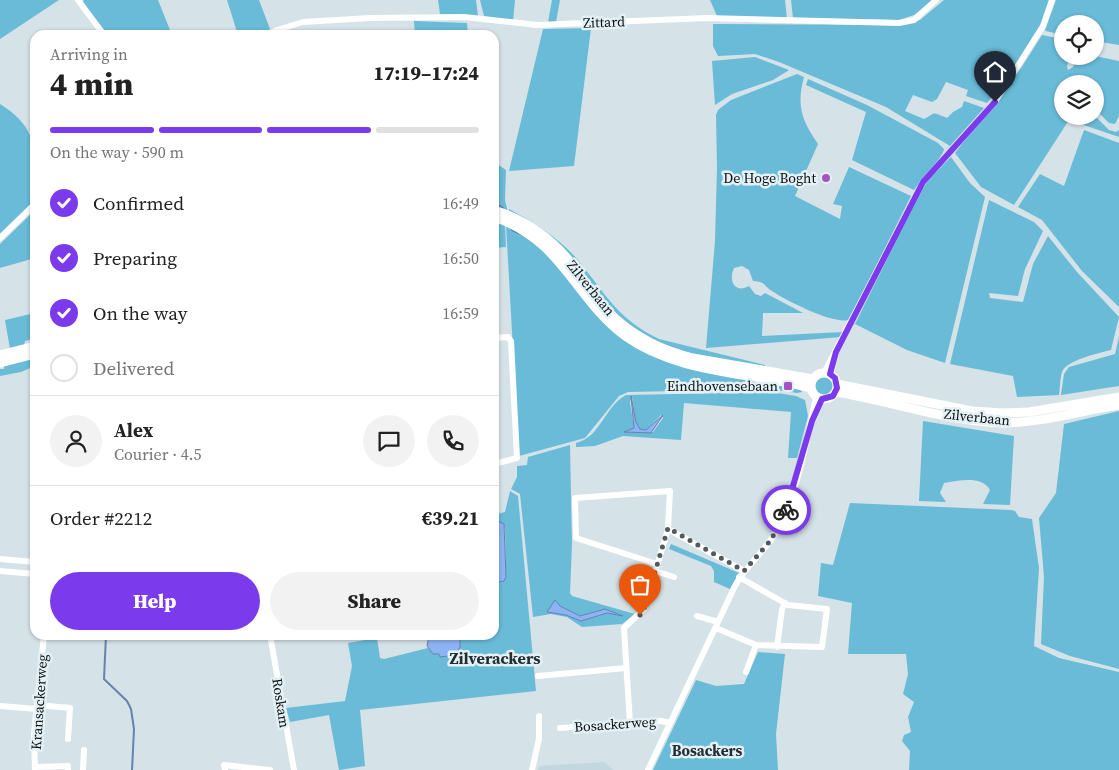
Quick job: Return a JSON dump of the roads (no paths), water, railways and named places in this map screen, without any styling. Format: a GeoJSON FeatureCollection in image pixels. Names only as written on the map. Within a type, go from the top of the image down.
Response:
{"type":"FeatureCollection","features":[{"type":"Feature","properties":{"kind":"main road","name":"Zilverbaan"},"geometry":{"type":"LineString","coordinates":[[499,212],[528,225],[547,239],[566,257],[610,314],[647,341],[675,354],[815,391]]}},
{"type":"Feature","properties":{"kind":"main road","name":"Zilverbaan"},"geometry":{"type":"LineString","coordinates":[[499,219],[523,231],[545,246],[561,262],[601,313],[624,335],[642,346],[674,360],[815,391]]}},
{"type":"Feature","properties":{"kind":"main road"},"geometry":{"type":"LineString","coordinates":[[0,355],[30,347]]}},
{"type":"Feature","properties":{"kind":"main road"},"geometry":{"type":"LineString","coordinates":[[0,363],[30,355]]}},
{"type":"Feature","properties":{"kind":"main road"},"geometry":{"type":"LineString","coordinates":[[827,374],[836,388],[830,398],[815,391],[827,374]]}},
{"type":"Feature","properties":{"kind":"main road","name":"Zilverbaan"},"geometry":{"type":"LineString","coordinates":[[836,388],[972,411],[1003,413],[1028,412],[1119,397]]}},
{"type":"Feature","properties":{"kind":"main road","name":"Zilverbaan"},"geometry":{"type":"LineString","coordinates":[[836,388],[970,420],[1002,423],[1028,421],[1119,405]]}},
{"type":"Feature","properties":{"kind":"street"},"geometry":{"type":"LineString","coordinates":[[78,0],[100,30]]}},
{"type":"Feature","properties":{"kind":"street","name":"Zittard"},"geometry":{"type":"LineString","coordinates":[[278,30],[321,20],[477,17],[537,25],[707,18],[899,23],[914,20],[936,0]]}},
{"type":"Feature","properties":{"kind":"street"},"geometry":{"type":"LineString","coordinates":[[827,374],[836,352],[919,188],[935,166],[964,138],[995,102],[1043,26],[1052,0]]}},
{"type":"Feature","properties":{"kind":"street"},"geometry":{"type":"LineString","coordinates":[[0,238],[30,209]]}},
{"type":"Feature","properties":{"kind":"street"},"geometry":{"type":"LineString","coordinates":[[499,338],[508,337],[511,341],[517,458],[499,463]]}},
{"type":"Feature","properties":{"kind":"street"},"geometry":{"type":"LineString","coordinates":[[648,770],[742,574],[771,540],[782,522],[812,421],[815,391]]}},
{"type":"Feature","properties":{"kind":"street"},"geometry":{"type":"LineString","coordinates":[[630,724],[624,626],[644,609],[656,567],[668,528],[670,491],[575,498],[576,538],[656,567],[674,577]]}},
{"type":"Feature","properties":{"kind":"street"},"geometry":{"type":"LineString","coordinates":[[668,528],[742,574],[785,604],[827,609],[822,647],[777,648],[756,645],[697,616]]}},
{"type":"Feature","properties":{"kind":"street"},"geometry":{"type":"LineString","coordinates":[[0,559],[30,561]]}},
{"type":"Feature","properties":{"kind":"street"},"geometry":{"type":"LineString","coordinates":[[18,573],[20,560]]}},
{"type":"Feature","properties":{"kind":"street"},"geometry":{"type":"LineString","coordinates":[[0,571],[30,574]]}},
{"type":"Feature","properties":{"kind":"street"},"geometry":{"type":"LineString","coordinates":[[777,648],[782,609],[785,604]]}},
{"type":"Feature","properties":{"kind":"street","name":"Kransackerweg"},"geometry":{"type":"LineString","coordinates":[[35,768],[37,707],[44,640]]}},
{"type":"Feature","properties":{"kind":"street","name":"Roskam"},"geometry":{"type":"LineString","coordinates":[[271,640],[294,770]]}},
{"type":"Feature","properties":{"kind":"street"},"geometry":{"type":"LineString","coordinates":[[746,672],[756,645]]}},
{"type":"Feature","properties":{"kind":"street"},"geometry":{"type":"LineString","coordinates":[[538,676],[626,668]]}},
{"type":"Feature","properties":{"kind":"street"},"geometry":{"type":"LineString","coordinates":[[0,706],[70,708],[68,740]]}},
{"type":"Feature","properties":{"kind":"street"},"geometry":{"type":"LineString","coordinates":[[532,770],[539,739],[539,716]]}},
{"type":"Feature","properties":{"kind":"street","name":"Bosackerweg"},"geometry":{"type":"LineString","coordinates":[[560,728],[661,721],[670,724]]}},
{"type":"Feature","properties":{"kind":"street"},"geometry":{"type":"LineString","coordinates":[[83,770],[84,750]]}},
{"type":"Feature","properties":{"kind":"street"},"geometry":{"type":"LineString","coordinates":[[225,770],[224,765],[270,770]]}},
{"type":"Feature","properties":{"kind":"street"},"geometry":{"type":"LineString","coordinates":[[35,768],[68,766],[68,770]]}},
{"type":"Feature","properties":{"kind":"waterway"},"geometry":{"type":"LineString","coordinates":[[499,205],[503,208]]}},
{"type":"Feature","properties":{"kind":"waterway"},"geometry":{"type":"LineString","coordinates":[[512,230],[521,234]]}},
{"type":"Feature","properties":{"kind":"waterway"},"geometry":{"type":"LineString","coordinates":[[742,379],[759,383]]}},
{"type":"Feature","properties":{"kind":"waterway"},"geometry":{"type":"LineString","coordinates":[[106,640],[104,679],[127,701],[131,709],[134,729],[132,770]]}},
{"type":"Feature","properties":{"kind":"place","name":"De Hoge Boght"},"geometry":{"type":"Point","coordinates":[826,178]}},
{"type":"Feature","properties":{"kind":"place","name":"Eindhovensebaan"},"geometry":{"type":"Point","coordinates":[788,386]}},
{"type":"Feature","properties":{"kind":"district","name":"Zilverackers"},"geometry":{"type":"Point","coordinates":[495,658]}},
{"type":"Feature","properties":{"kind":"district","name":"Bosackers"},"geometry":{"type":"Point","coordinates":[707,751]}}]}
